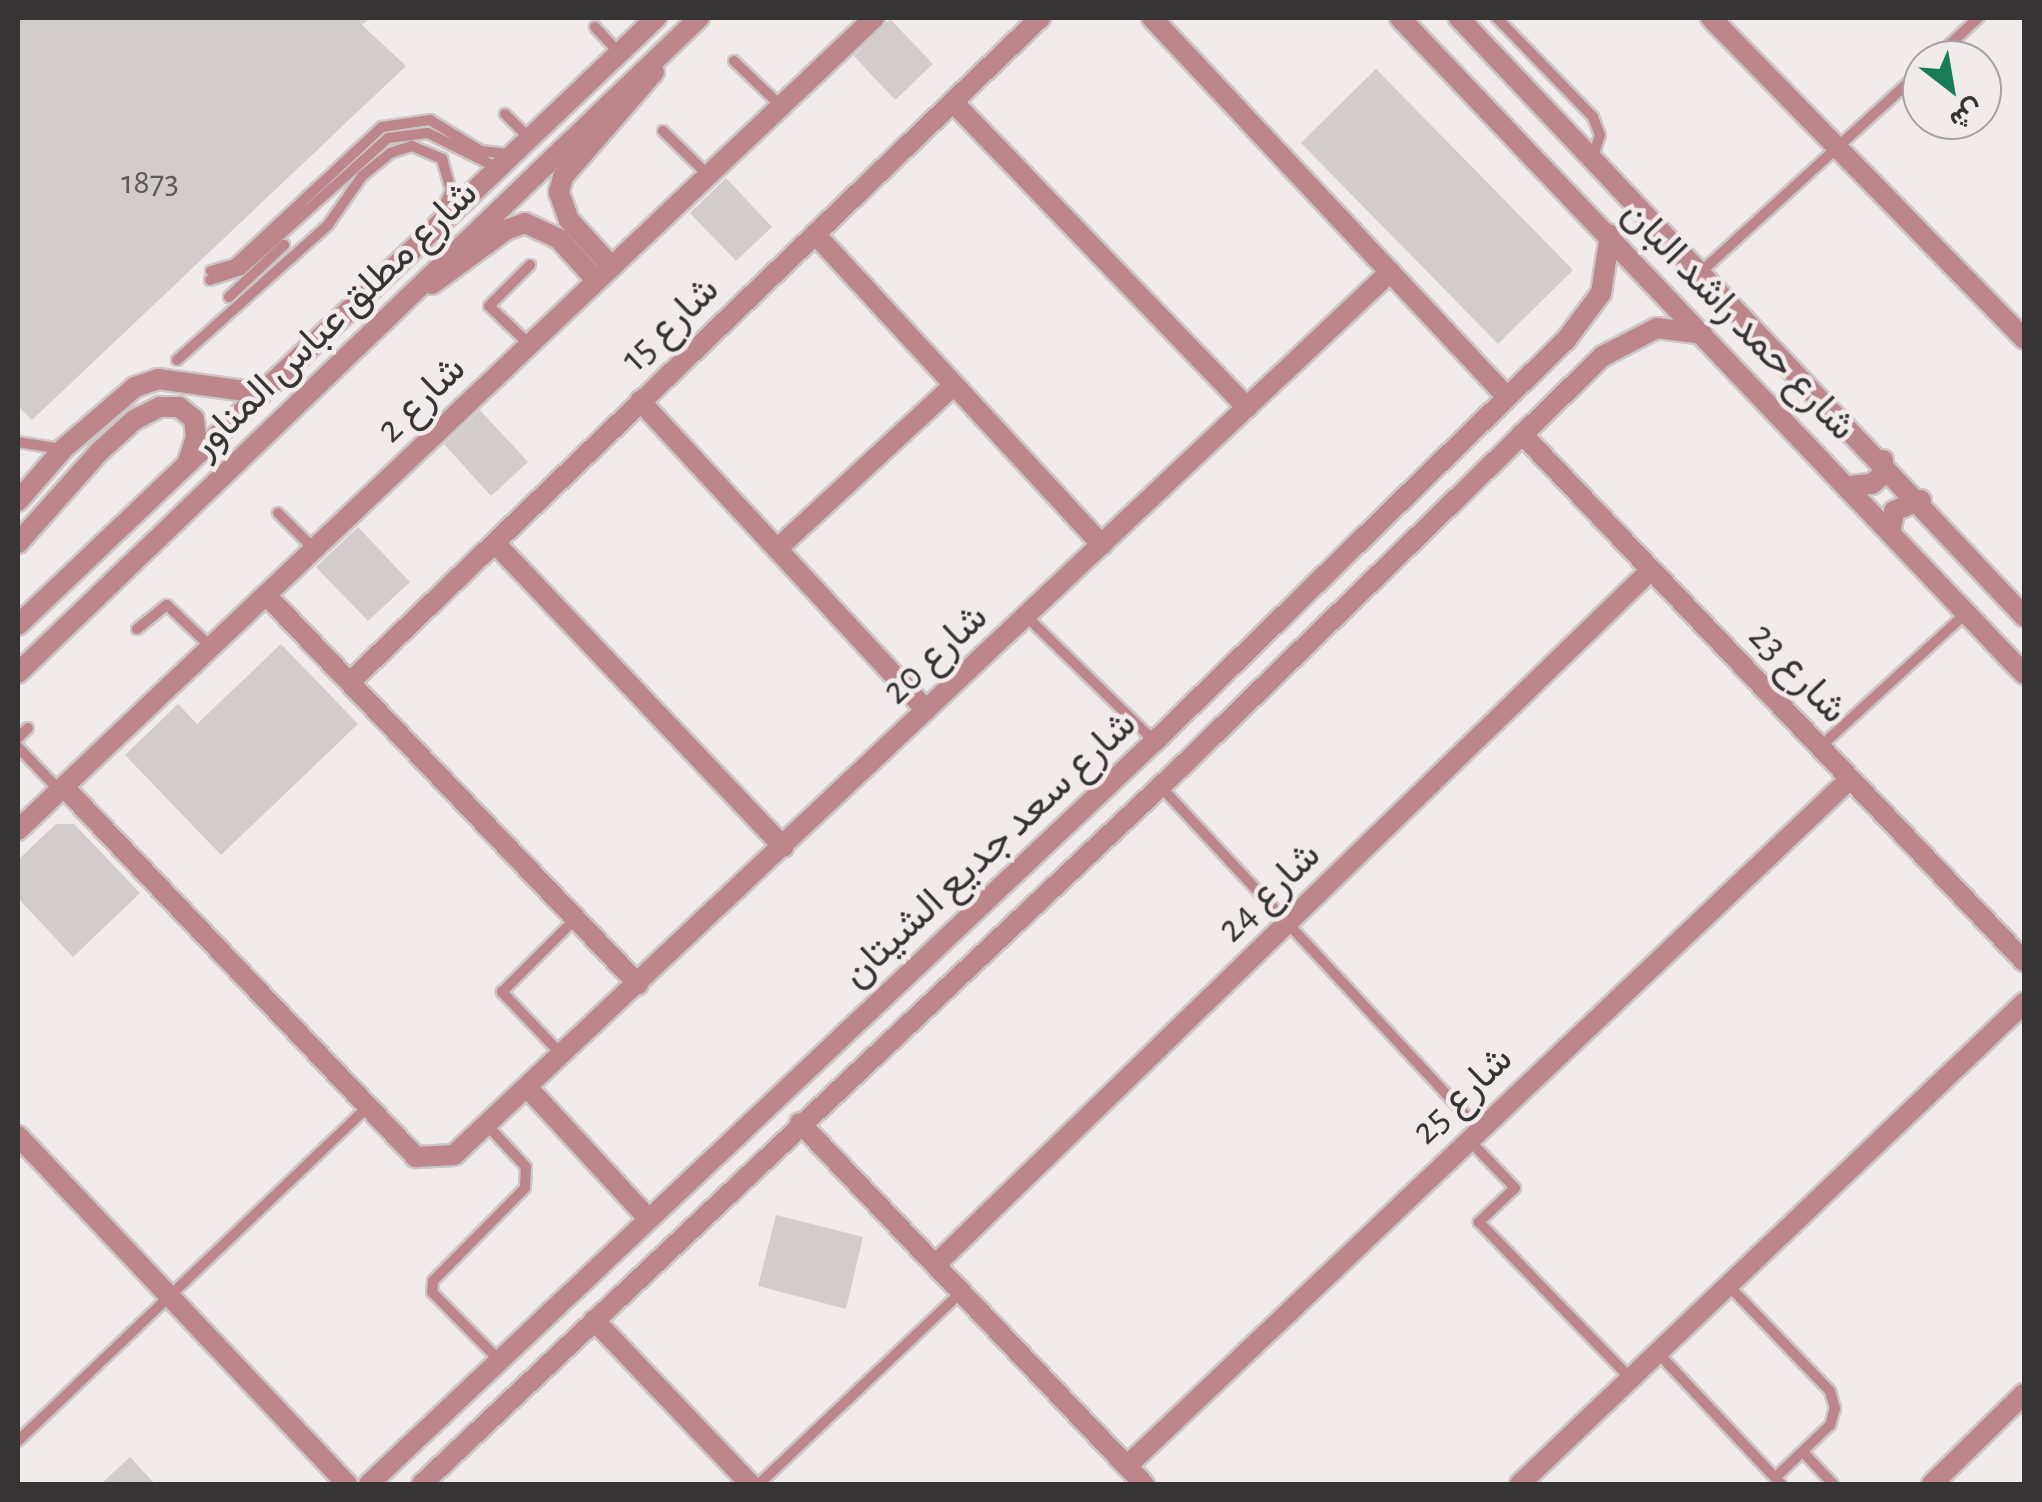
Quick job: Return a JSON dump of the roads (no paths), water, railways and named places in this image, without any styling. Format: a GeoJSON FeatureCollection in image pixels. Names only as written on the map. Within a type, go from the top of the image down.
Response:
{"type":"FeatureCollection","features":[{"type":"Feature","properties":{"kind":"street","name":"شارع مطلق عباس المناور"},"geometry":{"type":"LineString","coordinates":[[18,625],[656,18]]}},
{"type":"Feature","properties":{"kind":"street","name":"شارع مطلق عباس المناور"},"geometry":{"type":"LineString","coordinates":[[18,672],[700,18]]}},
{"type":"Feature","properties":{"kind":"street","name":"شارع 2"},"geometry":{"type":"LineString","coordinates":[[18,830],[871,18]]}},
{"type":"Feature","properties":{"kind":"street","name":"شارع 15"},"geometry":{"type":"LineString","coordinates":[[350,682],[1040,18]]}},
{"type":"Feature","properties":{"kind":"street"},"geometry":{"type":"LineString","coordinates":[[1152,18],[1507,397]]}},
{"type":"Feature","properties":{"kind":"street","name":"شارع حمد راشد البان"},"geometry":{"type":"LineString","coordinates":[[1400,18],[2024,674]]}},
{"type":"Feature","properties":{"kind":"street","name":"شارع حمد راشد البان"},"geometry":{"type":"LineString","coordinates":[[1460,18],[1920,500],[2024,616]]}},
{"type":"Feature","properties":{"kind":"street"},"geometry":{"type":"LineString","coordinates":[[1711,18],[2024,340]]}},
{"type":"Feature","properties":{"kind":"street"},"geometry":{"type":"LineString","coordinates":[[604,273],[569,220],[559,192],[563,177],[642,91],[667,48]]}},
{"type":"Feature","properties":{"kind":"street"},"geometry":{"type":"LineString","coordinates":[[953,102],[1247,408]]}},
{"type":"Feature","properties":{"kind":"street"},"geometry":{"type":"LineString","coordinates":[[407,296],[525,223],[559,239],[604,273]]}},
{"type":"Feature","properties":{"kind":"street"},"geometry":{"type":"LineString","coordinates":[[814,234],[1102,546]]}},
{"type":"Feature","properties":{"kind":"street","name":"شارع سعد جديع الشيتان"},"geometry":{"type":"LineString","coordinates":[[369,1484],[1154,742],[1566,340],[1601,293],[1610,235]]}},
{"type":"Feature","properties":{"kind":"street","name":"شارع 20"},"geometry":{"type":"LineString","coordinates":[[62,789],[416,1157],[454,1156],[1390,272]]}},
{"type":"Feature","properties":{"kind":"street","name":"شارع سعد جديع الشيتان"},"geometry":{"type":"LineString","coordinates":[[422,1484],[800,1122],[1180,768],[1593,366],[1615,347],[1657,328],[1703,334]]}},
{"type":"Feature","properties":{"kind":"street"},"geometry":{"type":"LineString","coordinates":[[1566,340],[1586,345],[1593,366]]}},
{"type":"Feature","properties":{"kind":"street"},"geometry":{"type":"LineString","coordinates":[[18,500],[63,449],[116,399],[158,379],[260,393]]}},
{"type":"Feature","properties":{"kind":"street"},"geometry":{"type":"LineString","coordinates":[[777,549],[954,385]]}},
{"type":"Feature","properties":{"kind":"street"},"geometry":{"type":"LineString","coordinates":[[640,401],[926,710]]}},
{"type":"Feature","properties":{"kind":"street"},"geometry":{"type":"LineString","coordinates":[[18,543],[134,420],[178,407],[194,419],[196,437],[185,470]]}},
{"type":"Feature","properties":{"kind":"street","name":"شارع 23"},"geometry":{"type":"LineString","coordinates":[[1522,434],[2024,961]]}},
{"type":"Feature","properties":{"kind":"street"},"geometry":{"type":"LineString","coordinates":[[63,449],[85,468]]}},
{"type":"Feature","properties":{"kind":"street"},"geometry":{"type":"LineString","coordinates":[[1848,486],[1872,484],[1882,475],[1882,460]]}},
{"type":"Feature","properties":{"kind":"street"},"geometry":{"type":"LineString","coordinates":[[1891,530],[1894,511],[1920,500]]}},
{"type":"Feature","properties":{"kind":"street"},"geometry":{"type":"LineString","coordinates":[[495,543],[784,847]]}},
{"type":"Feature","properties":{"kind":"street","name":"شارع 24"},"geometry":{"type":"LineString","coordinates":[[935,1264],[1651,570]]}},
{"type":"Feature","properties":{"kind":"street"},"geometry":{"type":"LineString","coordinates":[[267,596],[638,984]]}},
{"type":"Feature","properties":{"kind":"street"},"geometry":{"type":"LineString","coordinates":[[1154,742],[1159,763],[1180,768]]}},
{"type":"Feature","properties":{"kind":"street","name":"شارع 25"},"geometry":{"type":"LineString","coordinates":[[1126,1466],[1472,1133],[1850,779]]}},
{"type":"Feature","properties":{"kind":"street"},"geometry":{"type":"LineString","coordinates":[[1110,784],[1133,788],[1132,810]]}},
{"type":"Feature","properties":{"kind":"street"},"geometry":{"type":"LineString","coordinates":[[1520,1484],[2024,1004]]}},
{"type":"Feature","properties":{"kind":"street"},"geometry":{"type":"LineString","coordinates":[[527,1087],[648,1218]]}},
{"type":"Feature","properties":{"kind":"street"},"geometry":{"type":"LineString","coordinates":[[800,1122],[1144,1484]]}},
{"type":"Feature","properties":{"kind":"street"},"geometry":{"type":"LineString","coordinates":[[18,1136],[347,1484]]}},
{"type":"Feature","properties":{"kind":"street"},"geometry":{"type":"LineString","coordinates":[[594,1320],[750,1484]]}},
{"type":"Feature","properties":{"kind":"street"},"geometry":{"type":"LineString","coordinates":[[1932,1484],[2024,1394]]}},
{"type":"Feature","properties":{"kind":"lane"},"geometry":{"type":"LineString","coordinates":[[1497,18],[1593,117],[1600,136],[1593,157]]}},
{"type":"Feature","properties":{"kind":"lane"},"geometry":{"type":"LineString","coordinates":[[1954,40],[1978,18]]}},
{"type":"Feature","properties":{"kind":"lane"},"geometry":{"type":"LineString","coordinates":[[595,27],[618,52]]}},
{"type":"Feature","properties":{"kind":"lane"},"geometry":{"type":"LineString","coordinates":[[734,61],[781,106]]}},
{"type":"Feature","properties":{"kind":"lane"},"geometry":{"type":"LineString","coordinates":[[1702,271],[1902,89]]}},
{"type":"Feature","properties":{"kind":"lane"},"geometry":{"type":"LineString","coordinates":[[505,114],[528,137]]}},
{"type":"Feature","properties":{"kind":"lane"},"geometry":{"type":"LineString","coordinates":[[213,277],[235,264],[382,127],[430,120],[480,152],[503,161]]}},
{"type":"Feature","properties":{"kind":"lane"},"geometry":{"type":"LineString","coordinates":[[662,131],[708,174]]}},
{"type":"Feature","properties":{"kind":"lane"},"geometry":{"type":"LineString","coordinates":[[213,277],[240,270],[388,138],[428,132],[503,161]]}},
{"type":"Feature","properties":{"kind":"lane"},"geometry":{"type":"LineString","coordinates":[[177,360],[334,219],[371,168],[412,146],[442,159],[451,179],[448,202],[415,247]]}},
{"type":"Feature","properties":{"kind":"lane"},"geometry":{"type":"LineString","coordinates":[[229,297],[284,245]]}},
{"type":"Feature","properties":{"kind":"lane"},"geometry":{"type":"LineString","coordinates":[[529,344],[489,306],[530,265]]}},
{"type":"Feature","properties":{"kind":"lane"},"geometry":{"type":"LineString","coordinates":[[213,277],[229,297],[229,313]]}},
{"type":"Feature","properties":{"kind":"lane"},"geometry":{"type":"LineString","coordinates":[[18,442],[63,449]]}},
{"type":"Feature","properties":{"kind":"lane"},"geometry":{"type":"LineString","coordinates":[[278,513],[314,550]]}},
{"type":"Feature","properties":{"kind":"lane"},"geometry":{"type":"LineString","coordinates":[[137,628],[166,606],[211,648]]}},
{"type":"Feature","properties":{"kind":"lane"},"geometry":{"type":"LineString","coordinates":[[1820,747],[1967,613]]}},
{"type":"Feature","properties":{"kind":"lane"},"geometry":{"type":"LineString","coordinates":[[1026,616],[1154,742]]}},
{"type":"Feature","properties":{"kind":"lane"},"geometry":{"type":"LineString","coordinates":[[18,738],[28,728]]}},
{"type":"Feature","properties":{"kind":"lane"},"geometry":{"type":"LineString","coordinates":[[18,747],[62,789]]}},
{"type":"Feature","properties":{"kind":"lane"},"geometry":{"type":"LineString","coordinates":[[1161,786],[1288,922],[1472,1133],[1515,1188],[1479,1222],[1631,1379]]}},
{"type":"Feature","properties":{"kind":"lane"},"geometry":{"type":"LineString","coordinates":[[562,1054],[502,992],[576,918]]}},
{"type":"Feature","properties":{"kind":"lane"},"geometry":{"type":"LineString","coordinates":[[18,1441],[368,1107]]}},
{"type":"Feature","properties":{"kind":"lane"},"geometry":{"type":"LineString","coordinates":[[487,1125],[526,1167],[525,1188],[432,1281],[432,1292],[499,1360]]}},
{"type":"Feature","properties":{"kind":"lane"},"geometry":{"type":"LineString","coordinates":[[1658,1353],[1778,1481],[1830,1425],[1830,1391],[1728,1285]]}},
{"type":"Feature","properties":{"kind":"lane"},"geometry":{"type":"LineString","coordinates":[[759,1484],[961,1292]]}},
{"type":"Feature","properties":{"kind":"lane"},"geometry":{"type":"LineString","coordinates":[[1803,1452],[1834,1484]]}}]}
